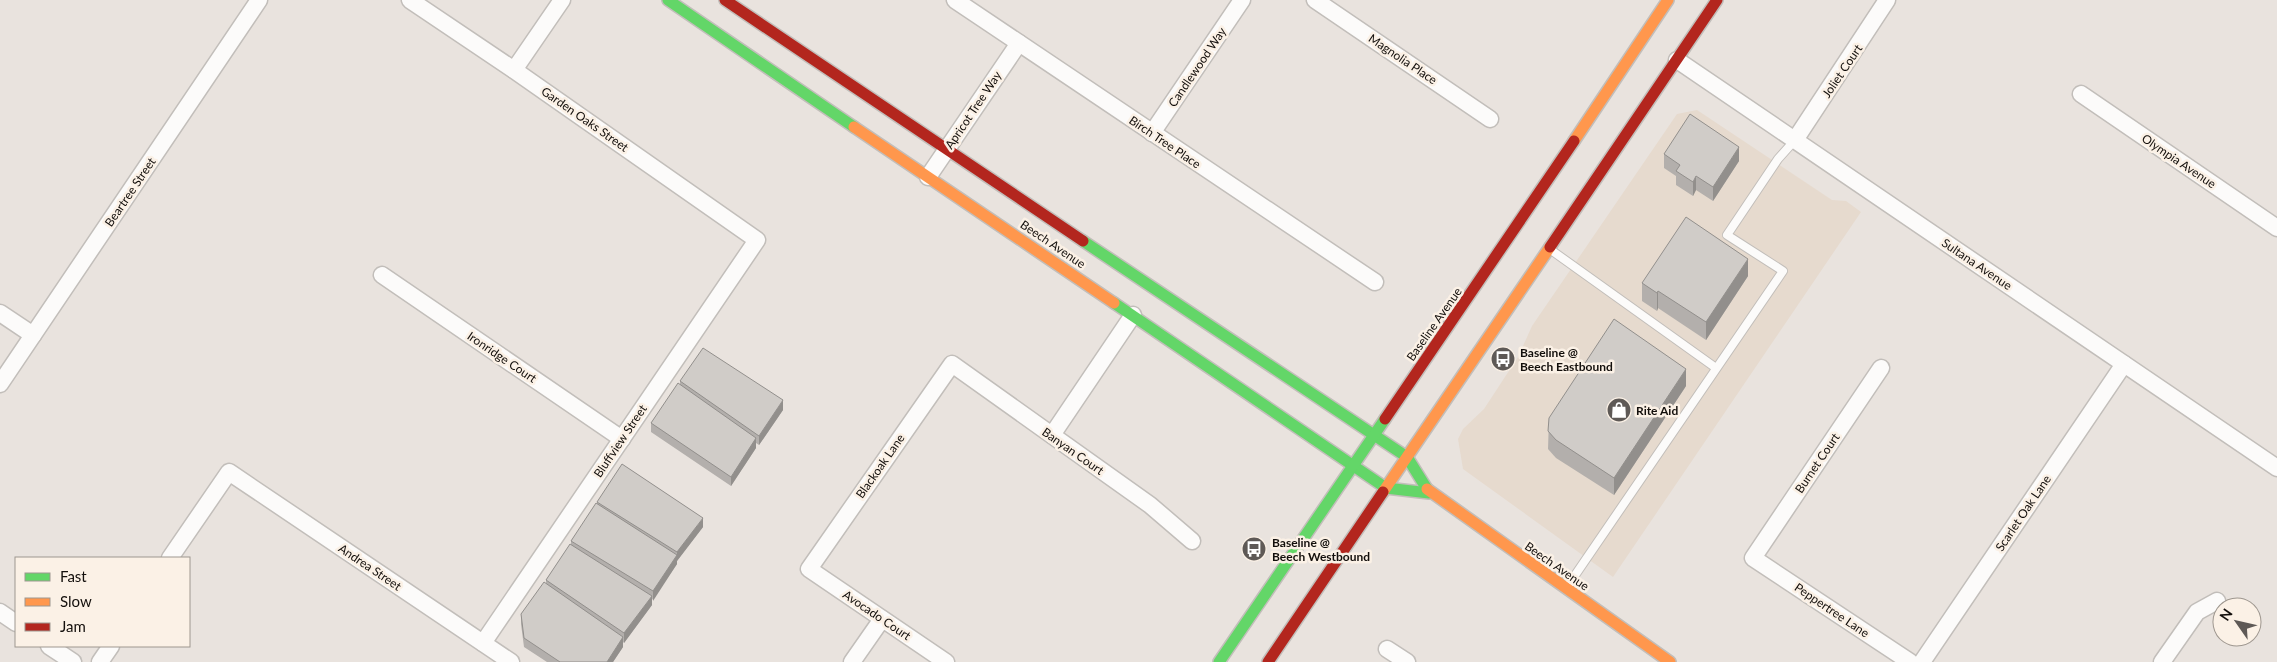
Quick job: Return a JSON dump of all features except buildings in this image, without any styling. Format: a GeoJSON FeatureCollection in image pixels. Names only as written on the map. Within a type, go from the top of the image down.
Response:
{"type":"FeatureCollection","features":[{"type":"Feature","properties":{"kind":"main road","name":"Beech Avenue"},"geometry":{"type":"LineString","coordinates":[[668,0],[1386,488],[1429,493]]}},
{"type":"Feature","properties":{"kind":"main road","name":"Beech Avenue"},"geometry":{"type":"LineString","coordinates":[[725,0],[946,150],[1407,457],[1429,493],[1663,660]]}},
{"type":"Feature","properties":{"kind":"main road","name":"Baseline Avenue"},"geometry":{"type":"LineString","coordinates":[[1219,662],[1483,277],[1668,0]]}},
{"type":"Feature","properties":{"kind":"main road"},"geometry":{"type":"LineString","coordinates":[[1268,662],[1717,0]]}},
{"type":"Feature","properties":{"kind":"street","name":"Beartree Street"},"geometry":{"type":"LineString","coordinates":[[0,384],[260,0]]}},
{"type":"Feature","properties":{"kind":"street","name":"Garden Oaks Street"},"geometry":{"type":"LineString","coordinates":[[410,0],[514,70],[757,240]]}},
{"type":"Feature","properties":{"kind":"street"},"geometry":{"type":"LineString","coordinates":[[514,70],[562,0]]}},
{"type":"Feature","properties":{"kind":"street","name":"Birch Tree Place"},"geometry":{"type":"LineString","coordinates":[[955,0],[1375,282]]}},
{"type":"Feature","properties":{"kind":"street","name":"Candlewood Way"},"geometry":{"type":"LineString","coordinates":[[1152,133],[1242,0]]}},
{"type":"Feature","properties":{"kind":"street","name":"Magnolia Place"},"geometry":{"type":"LineString","coordinates":[[1316,0],[1490,119]]}},
{"type":"Feature","properties":{"kind":"street","name":"Joliet Court"},"geometry":{"type":"LineString","coordinates":[[1795,140],[1887,0]]}},
{"type":"Feature","properties":{"kind":"street","name":"Apricot Tree Way"},"geometry":{"type":"LineString","coordinates":[[928,177],[1019,43]]}},
{"type":"Feature","properties":{"kind":"street","name":"Sultana Avenue"},"geometry":{"type":"LineString","coordinates":[[1677,60],[2277,468]]}},
{"type":"Feature","properties":{"kind":"street","name":"Olympia Avenue"},"geometry":{"type":"LineString","coordinates":[[2081,94],[2277,228]]}},
{"type":"Feature","properties":{"kind":"street","name":"Bluffview Street"},"geometry":{"type":"LineString","coordinates":[[483,643],[757,240]]}},
{"type":"Feature","properties":{"kind":"street","name":"Ironridge Court"},"geometry":{"type":"LineString","coordinates":[[382,276],[622,438]]}},
{"type":"Feature","properties":{"kind":"street"},"geometry":{"type":"LineString","coordinates":[[0,313],[33,336]]}},
{"type":"Feature","properties":{"kind":"street"},"geometry":{"type":"LineString","coordinates":[[1052,435],[1133,316]]}},
{"type":"Feature","properties":{"kind":"street","name":"Banyan Court"},"geometry":{"type":"LineString","coordinates":[[952,364],[1150,505],[1192,541]]}},
{"type":"Feature","properties":{"kind":"street","name":"Blackoak Lane"},"geometry":{"type":"LineString","coordinates":[[809,569],[952,364]]}},
{"type":"Feature","properties":{"kind":"street","name":"Scarlet Oak Lane"},"geometry":{"type":"LineString","coordinates":[[1922,662],[2124,364]]}},
{"type":"Feature","properties":{"kind":"street","name":"Burnet Court"},"geometry":{"type":"LineString","coordinates":[[1754,558],[1881,368]]}},
{"type":"Feature","properties":{"kind":"street","name":"Andrea Street"},"geometry":{"type":"LineString","coordinates":[[171,557],[229,472],[511,662]]}},
{"type":"Feature","properties":{"kind":"street","name":"Peppertree Lane"},"geometry":{"type":"LineString","coordinates":[[1754,558],[1910,662]]}},
{"type":"Feature","properties":{"kind":"street","name":"Avocado Court"},"geometry":{"type":"LineString","coordinates":[[809,569],[946,662]]}},
{"type":"Feature","properties":{"kind":"street"},"geometry":{"type":"LineString","coordinates":[[2162,662],[2197,612],[2212,604]]}},
{"type":"Feature","properties":{"kind":"street"},"geometry":{"type":"LineString","coordinates":[[0,612],[15,622]]}},
{"type":"Feature","properties":{"kind":"street"},"geometry":{"type":"LineString","coordinates":[[852,662],[882,618]]}},
{"type":"Feature","properties":{"kind":"street"},"geometry":{"type":"LineString","coordinates":[[50,647],[73,662]]}},
{"type":"Feature","properties":{"kind":"street"},"geometry":{"type":"LineString","coordinates":[[100,662],[110,647]]}},
{"type":"Feature","properties":{"kind":"street"},"geometry":{"type":"LineString","coordinates":[[1388,649],[1407,662]]}},
{"type":"Feature","properties":{"kind":"lane"},"geometry":{"type":"LineString","coordinates":[[1566,589],[1783,271],[1727,235],[1778,159],[1795,140]]}},
{"type":"Feature","properties":{"kind":"lane"},"geometry":{"type":"LineString","coordinates":[[1548,248],[1716,368]]}},
{"type":"Feature","properties":{"kind":"shaded area"},"geometry":{"type":"Polygon","coordinates":[[[1697,110],[1832,200],[1846,201],[1861,212],[1613,577],[1463,469],[1458,439],[1463,429],[1484,409],[1518,357],[1532,326],[1677,114],[1697,110]]]}},
{"type":"Feature","properties":{"kind":"traffic: fast"},"geometry":{"type":"LineString","coordinates":[[668,0],[854,127]]}},
{"type":"Feature","properties":{"kind":"traffic: fast"},"geometry":{"type":"LineString","coordinates":[[1083,241],[1407,457],[1427,489]]}},
{"type":"Feature","properties":{"kind":"traffic: fast"},"geometry":{"type":"LineString","coordinates":[[1114,303],[1386,488],[1429,493]]}},
{"type":"Feature","properties":{"kind":"traffic: fast"},"geometry":{"type":"LineString","coordinates":[[1219,662],[1385,419]]}},
{"type":"Feature","properties":{"kind":"traffic: slow"},"geometry":{"type":"LineString","coordinates":[[1574,141],[1668,0]]}},
{"type":"Feature","properties":{"kind":"traffic: slow"},"geometry":{"type":"LineString","coordinates":[[854,127],[1114,303]]}},
{"type":"Feature","properties":{"kind":"traffic: slow"},"geometry":{"type":"LineString","coordinates":[[1383,492],[1550,247]]}},
{"type":"Feature","properties":{"kind":"traffic: slow"},"geometry":{"type":"LineString","coordinates":[[1427,489],[1670,662]]}},
{"type":"Feature","properties":{"kind":"traffic: jam"},"geometry":{"type":"LineString","coordinates":[[725,0],[1083,241]]}},
{"type":"Feature","properties":{"kind":"traffic: jam"},"geometry":{"type":"LineString","coordinates":[[1550,247],[1717,0]]}},
{"type":"Feature","properties":{"kind":"traffic: jam"},"geometry":{"type":"LineString","coordinates":[[1385,419],[1574,141]]}},
{"type":"Feature","properties":{"kind":"traffic: jam"},"geometry":{"type":"LineString","coordinates":[[1268,662],[1383,492]]}},
{"type":"Feature","properties":{"kind":"place","name":"Baseline @ Beech Eastbound"},"geometry":{"type":"Point","coordinates":[1503,359]}},
{"type":"Feature","properties":{"kind":"place","name":"Rite Aid"},"geometry":{"type":"Point","coordinates":[1619,410]}},
{"type":"Feature","properties":{"kind":"place","name":"Baseline @ Beech Westbound"},"geometry":{"type":"Point","coordinates":[1254,549]}}]}
